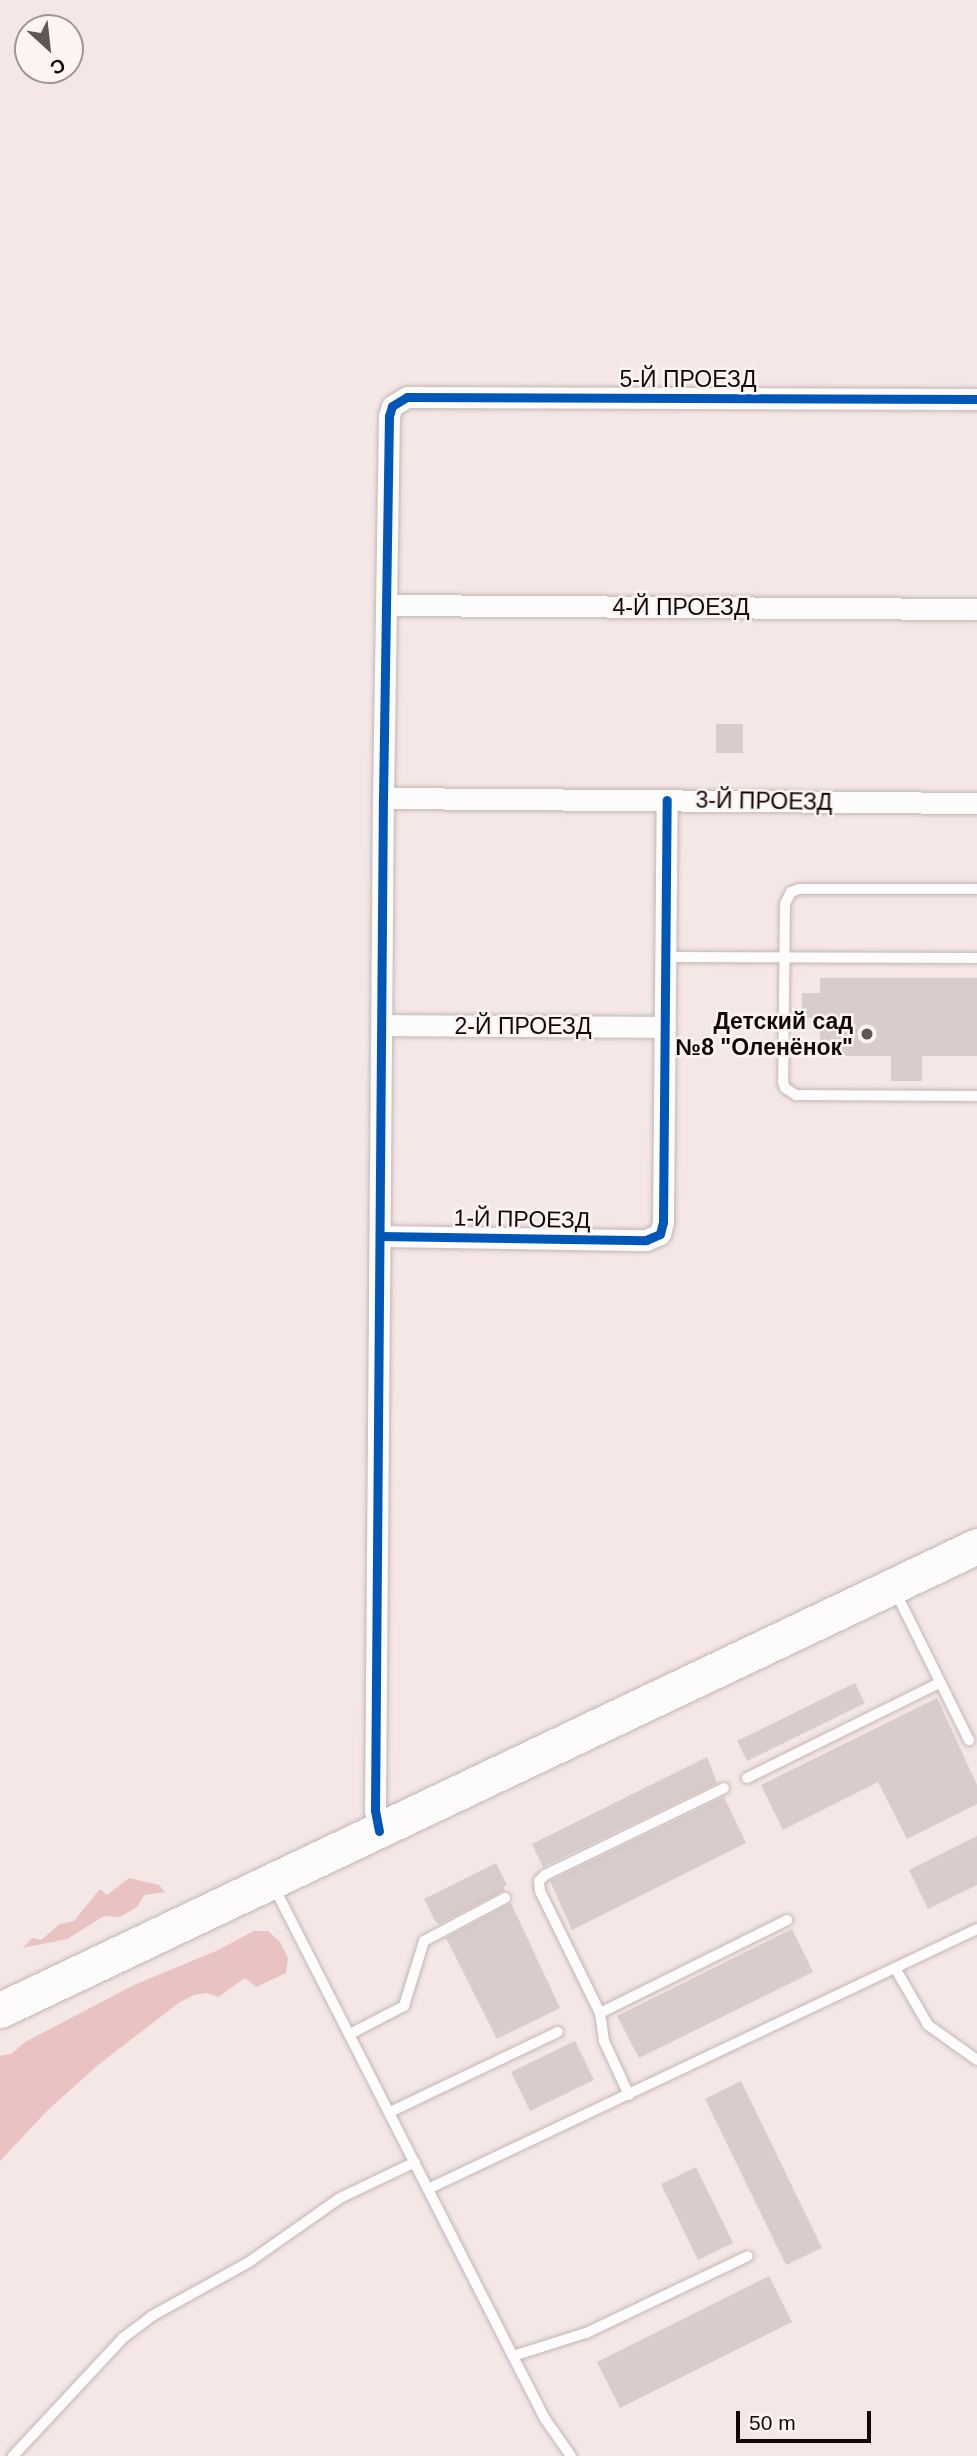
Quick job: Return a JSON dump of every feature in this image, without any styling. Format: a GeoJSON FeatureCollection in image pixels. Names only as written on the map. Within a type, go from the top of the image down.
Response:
{"type":"FeatureCollection","features":[{"type":"Feature","properties":{"kind":"main road"},"geometry":{"type":"LineString","coordinates":[[0,2010],[977,1546]]}},
{"type":"Feature","properties":{"kind":"street","name":"5-Й ПРОЕЗД"},"geometry":{"type":"LineString","coordinates":[[386,605],[389,416],[399,400],[407,397],[977,400]]}},
{"type":"Feature","properties":{"kind":"street","name":"4-Й ПРОЕЗД"},"geometry":{"type":"LineString","coordinates":[[386,605],[977,609]]}},
{"type":"Feature","properties":{"kind":"street"},"geometry":{"type":"LineString","coordinates":[[379,1831],[375,1810],[386,605]]}},
{"type":"Feature","properties":{"kind":"street","name":"3-Й ПРОЕЗД"},"geometry":{"type":"LineString","coordinates":[[383,798],[977,803]]}},
{"type":"Feature","properties":{"kind":"street"},"geometry":{"type":"LineString","coordinates":[[665,1027],[667,800]]}},
{"type":"Feature","properties":{"kind":"street","name":"2-Й ПРОЕЗД"},"geometry":{"type":"LineString","coordinates":[[381,1026],[665,1027]]}},
{"type":"Feature","properties":{"kind":"street","name":"1-Й ПРОЕЗД"},"geometry":{"type":"LineString","coordinates":[[381,1236],[646,1240],[660,1234],[663,1223],[665,1027]]}},
{"type":"Feature","properties":{"kind":"lane"},"geometry":{"type":"LineString","coordinates":[[977,889],[799,889],[791,892],[785,904],[783,1082],[791,1093],[977,1096]]}},
{"type":"Feature","properties":{"kind":"lane"},"geometry":{"type":"LineString","coordinates":[[666,957],[977,958]]}},
{"type":"Feature","properties":{"kind":"lane"},"geometry":{"type":"LineString","coordinates":[[892,1587],[968,1740]]}},
{"type":"Feature","properties":{"kind":"lane"},"geometry":{"type":"LineString","coordinates":[[747,1778],[939,1682]]}},
{"type":"Feature","properties":{"kind":"lane"},"geometry":{"type":"LineString","coordinates":[[629,2095],[604,2041],[600,2013],[540,1891],[539,1881],[545,1875],[724,1788]]}},
{"type":"Feature","properties":{"kind":"lane"},"geometry":{"type":"LineString","coordinates":[[272,1883],[545,2419],[570,2456]]}},
{"type":"Feature","properties":{"kind":"lane"},"geometry":{"type":"LineString","coordinates":[[350,2034],[404,2006],[424,1941],[505,1898]]}},
{"type":"Feature","properties":{"kind":"lane"},"geometry":{"type":"LineString","coordinates":[[600,2013],[787,1920]]}},
{"type":"Feature","properties":{"kind":"lane"},"geometry":{"type":"LineString","coordinates":[[428,2189],[977,1929]]}},
{"type":"Feature","properties":{"kind":"lane"},"geometry":{"type":"LineString","coordinates":[[895,1968],[928,2025],[977,2060]]}},
{"type":"Feature","properties":{"kind":"lane"},"geometry":{"type":"LineString","coordinates":[[390,2112],[558,2032]]}},
{"type":"Feature","properties":{"kind":"lane"},"geometry":{"type":"LineString","coordinates":[[13,2456],[122,2338],[152,2316],[249,2262],[340,2198],[415,2162]]}},
{"type":"Feature","properties":{"kind":"lane"},"geometry":{"type":"LineString","coordinates":[[513,2356],[586,2333],[748,2256]]}},
{"type":"Feature","properties":{"kind":"shaded area"},"geometry":{"type":"Polygon","coordinates":[[[129,1878],[159,1885],[165,1892],[144,1895],[137,1907],[120,1917],[104,1916],[67,1939],[23,1948],[32,1938],[41,1940],[60,1924],[74,1921],[100,1889],[107,1895],[129,1878]]]}},
{"type":"Feature","properties":{"kind":"shaded area"},"geometry":{"type":"Polygon","coordinates":[[[254,1931],[268,1931],[280,1942],[288,1958],[286,1973],[256,1987],[245,1978],[218,1997],[207,1993],[194,1995],[180,2002],[98,2065],[47,2111],[0,2161],[0,2056],[11,2054],[25,2042],[134,1985],[216,1951],[254,1931]]]}},
{"type":"Feature","properties":{"kind":"building"},"geometry":{"type":"Polygon","coordinates":[[[716,724],[743,724],[743,753],[716,753],[716,724]]]}},
{"type":"Feature","properties":{"kind":"building"},"geometry":{"type":"Polygon","coordinates":[[[820,978],[977,978],[977,1056],[922,1056],[922,1081],[891,1081],[891,1056],[820,1056],[820,1018],[802,1018],[802,993],[820,993],[820,978]]]}},
{"type":"Feature","properties":{"kind":"building"},"geometry":{"type":"Polygon","coordinates":[[[855,1683],[865,1703],[747,1761],[737,1741],[855,1683]]]}},
{"type":"Feature","properties":{"kind":"building"},"geometry":{"type":"Polygon","coordinates":[[[937,1698],[977,1785],[977,1804],[907,1839],[878,1782],[783,1830],[761,1785],[937,1698]]]}},
{"type":"Feature","properties":{"kind":"building"},"geometry":{"type":"Polygon","coordinates":[[[707,1757],[717,1783],[543,1867],[532,1844],[707,1757]]]}},
{"type":"Feature","properties":{"kind":"building"},"geometry":{"type":"Polygon","coordinates":[[[724,1797],[746,1843],[572,1930],[550,1881],[724,1797]]]}},
{"type":"Feature","properties":{"kind":"building"},"geometry":{"type":"Polygon","coordinates":[[[977,1836],[977,1885],[928,1909],[909,1870],[977,1836]]]}},
{"type":"Feature","properties":{"kind":"building"},"geometry":{"type":"Polygon","coordinates":[[[496,1863],[507,1885],[503,1887],[505,1890],[439,1924],[435,1921],[424,1899],[496,1863]]]}},
{"type":"Feature","properties":{"kind":"building"},"geometry":{"type":"Polygon","coordinates":[[[511,1903],[560,2008],[497,2039],[446,1938],[511,1903]]]}},
{"type":"Feature","properties":{"kind":"building"},"geometry":{"type":"Polygon","coordinates":[[[792,1929],[813,1972],[639,2058],[617,2016],[792,1929]]]}},
{"type":"Feature","properties":{"kind":"building"},"geometry":{"type":"Polygon","coordinates":[[[575,2041],[594,2080],[530,2111],[511,2072],[575,2041]]]}},
{"type":"Feature","properties":{"kind":"building"},"geometry":{"type":"Polygon","coordinates":[[[741,2081],[822,2248],[786,2265],[705,2099],[741,2081]]]}},
{"type":"Feature","properties":{"kind":"building"},"geometry":{"type":"Polygon","coordinates":[[[696,2167],[733,2243],[698,2260],[661,2184],[696,2167]]]}},
{"type":"Feature","properties":{"kind":"building"},"geometry":{"type":"Polygon","coordinates":[[[769,2276],[792,2322],[620,2408],[597,2362],[769,2276]]]}},
{"type":"Feature","properties":{"kind":"cycle path"},"geometry":{"type":"LineString","coordinates":[[379,1831],[375,1810],[383,798],[389,416],[392,406],[407,397],[977,399]]}},
{"type":"Feature","properties":{"kind":"cycle path"},"geometry":{"type":"LineString","coordinates":[[381,1236],[646,1240],[660,1234],[663,1222],[667,800]]}},
{"type":"Feature","properties":{"kind":"place","name":"Детский сад №8 \"Оленёнок\""},"geometry":{"type":"Point","coordinates":[867,1034]}}]}
